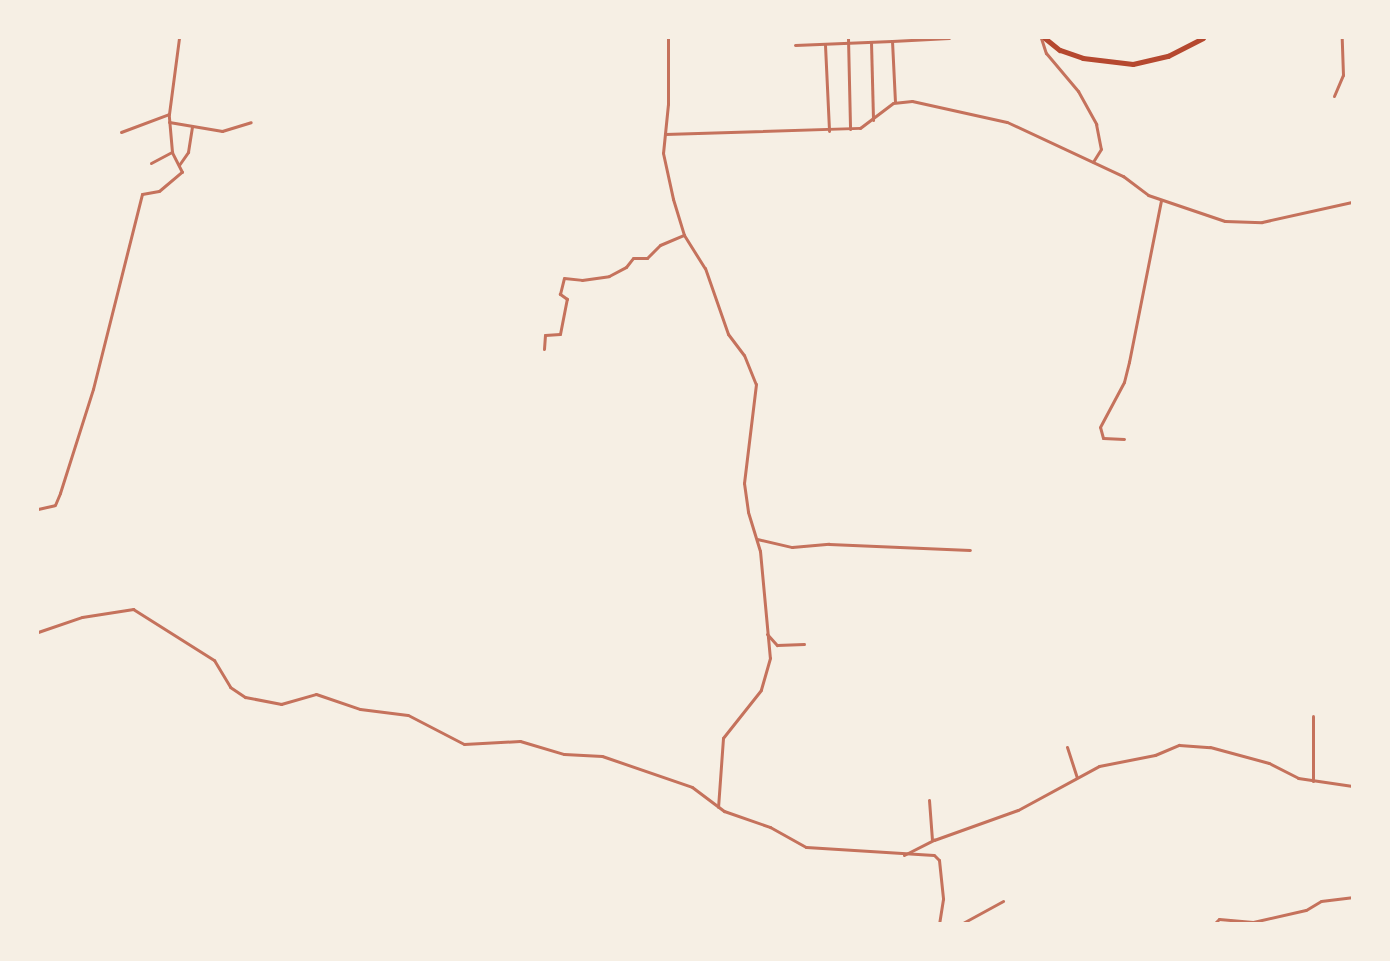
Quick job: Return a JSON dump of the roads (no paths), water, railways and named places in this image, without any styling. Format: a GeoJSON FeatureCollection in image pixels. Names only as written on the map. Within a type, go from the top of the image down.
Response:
{"type":"FeatureCollection","features":[{"type":"Feature","properties":{"kind":"main road"},"geometry":{"type":"LineString","coordinates":[[1043,38],[1060,50],[1083,58],[1133,64],[1168,56],[1203,38]]}},
{"type":"Feature","properties":{"kind":"street"},"geometry":{"type":"LineString","coordinates":[[38,509],[55,505],[61,491],[93,389],[142,194],[158,192],[176,180],[182,172],[172,152],[169,114],[179,38]]}},
{"type":"Feature","properties":{"kind":"street"},"geometry":{"type":"LineString","coordinates":[[668,38],[664,162],[684,235],[705,268],[728,334],[744,355],[756,384],[744,483],[757,539],[770,658],[764,686],[723,738],[718,807]]}},
{"type":"Feature","properties":{"kind":"street"},"geometry":{"type":"LineString","coordinates":[[848,38],[850,129]]}},
{"type":"Feature","properties":{"kind":"street"},"geometry":{"type":"LineString","coordinates":[[795,45],[949,38]]}},
{"type":"Feature","properties":{"kind":"street"},"geometry":{"type":"LineString","coordinates":[[1043,38],[1046,53],[1078,91],[1096,124],[1101,149],[1093,162]]}},
{"type":"Feature","properties":{"kind":"street"},"geometry":{"type":"LineString","coordinates":[[1334,96],[1342,75],[1342,38]]}},
{"type":"Feature","properties":{"kind":"street"},"geometry":{"type":"LineString","coordinates":[[872,41],[873,120]]}},
{"type":"Feature","properties":{"kind":"street"},"geometry":{"type":"LineString","coordinates":[[892,41],[895,102]]}},
{"type":"Feature","properties":{"kind":"street"},"geometry":{"type":"LineString","coordinates":[[825,45],[829,131]]}},
{"type":"Feature","properties":{"kind":"street"},"geometry":{"type":"LineString","coordinates":[[665,134],[850,129],[873,120],[895,102],[912,101],[985,116],[1093,162],[1161,200],[1225,221],[1250,223],[1353,202]]}},
{"type":"Feature","properties":{"kind":"street"},"geometry":{"type":"LineString","coordinates":[[121,132],[169,114]]}},
{"type":"Feature","properties":{"kind":"street"},"geometry":{"type":"LineString","coordinates":[[170,122],[225,131],[251,122]]}},
{"type":"Feature","properties":{"kind":"street"},"geometry":{"type":"LineString","coordinates":[[179,165],[188,152],[192,126]]}},
{"type":"Feature","properties":{"kind":"street"},"geometry":{"type":"LineString","coordinates":[[151,163],[172,152]]}},
{"type":"Feature","properties":{"kind":"street"},"geometry":{"type":"LineString","coordinates":[[1124,440],[1103,438],[1100,427],[1124,382],[1161,200]]}},
{"type":"Feature","properties":{"kind":"street"},"geometry":{"type":"LineString","coordinates":[[544,349],[545,335],[560,334],[567,298],[560,294],[564,278],[582,280],[609,276],[626,267],[633,258],[647,258],[660,245],[684,235]]}},
{"type":"Feature","properties":{"kind":"street"},"geometry":{"type":"LineString","coordinates":[[757,539],[792,547],[840,545],[970,550]]}},
{"type":"Feature","properties":{"kind":"street"},"geometry":{"type":"LineString","coordinates":[[38,632],[82,617],[133,609],[214,660],[241,696],[281,704],[316,694],[360,709],[408,715],[464,744],[520,741],[564,754],[602,756],[692,787],[718,807],[806,847],[938,857],[943,899],[939,924]]}},
{"type":"Feature","properties":{"kind":"street"},"geometry":{"type":"LineString","coordinates":[[766,633],[777,645],[804,644]]}},
{"type":"Feature","properties":{"kind":"street"},"geometry":{"type":"LineString","coordinates":[[1312,781],[1313,716]]}},
{"type":"Feature","properties":{"kind":"street"},"geometry":{"type":"LineString","coordinates":[[904,855],[932,840],[1018,810],[1077,777],[1111,762],[1194,745],[1269,763],[1287,774],[1312,781],[1353,786]]}},
{"type":"Feature","properties":{"kind":"street"},"geometry":{"type":"LineString","coordinates":[[1066,747],[1077,777]]}},
{"type":"Feature","properties":{"kind":"street"},"geometry":{"type":"LineString","coordinates":[[929,800],[932,840]]}},
{"type":"Feature","properties":{"kind":"street"},"geometry":{"type":"LineString","coordinates":[[1214,924],[1219,919],[1253,922],[1306,910],[1321,901],[1353,897]]}},
{"type":"Feature","properties":{"kind":"street"},"geometry":{"type":"LineString","coordinates":[[961,924],[1003,901]]}}]}
